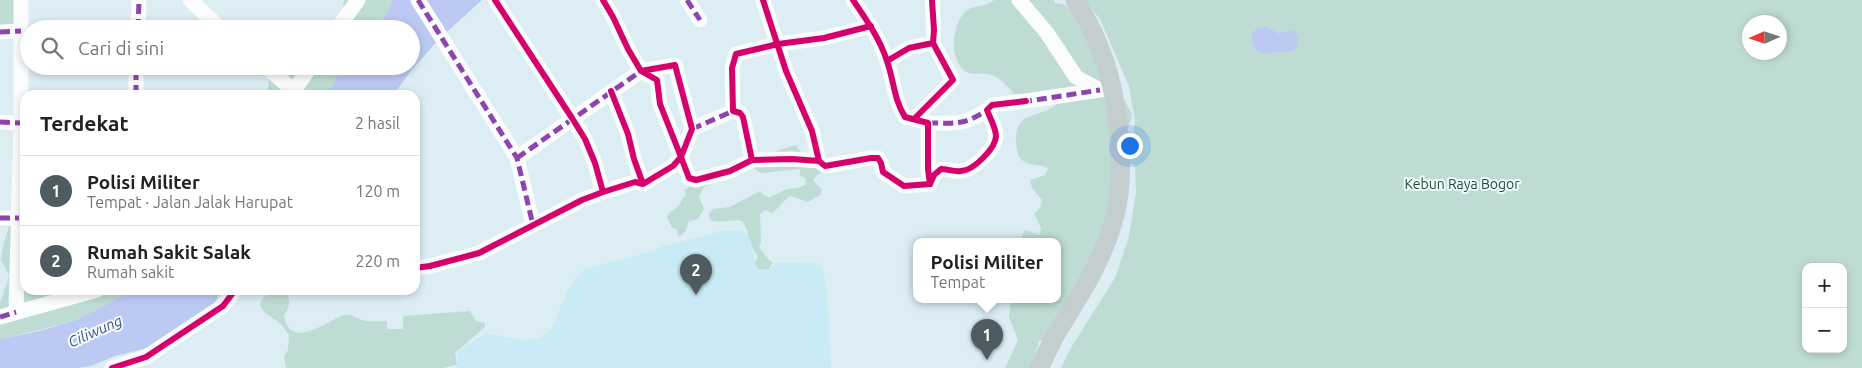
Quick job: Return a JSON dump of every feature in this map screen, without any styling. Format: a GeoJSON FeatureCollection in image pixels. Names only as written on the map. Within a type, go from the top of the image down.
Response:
{"type":"FeatureCollection","features":[{"type":"Feature","properties":{"kind":"main road"},"geometry":{"type":"LineString","coordinates":[[1041,365],[1099,260],[1115,218],[1121,179],[1119,126],[1106,89],[1107,66],[1095,35],[1075,0]]}},
{"type":"Feature","properties":{"kind":"street"},"geometry":{"type":"LineString","coordinates":[[20,20],[21,0]]}},
{"type":"Feature","properties":{"kind":"street"},"geometry":{"type":"LineString","coordinates":[[139,20],[140,0]]}},
{"type":"Feature","properties":{"kind":"street"},"geometry":{"type":"LineString","coordinates":[[190,0],[211,20]]}},
{"type":"Feature","properties":{"kind":"street"},"geometry":{"type":"LineString","coordinates":[[418,0],[516,158],[533,225]]}},
{"type":"Feature","properties":{"kind":"street"},"geometry":{"type":"LineString","coordinates":[[495,0],[572,118],[595,164],[603,192]]}},
{"type":"Feature","properties":{"kind":"street"},"geometry":{"type":"LineString","coordinates":[[602,0],[614,18],[628,50],[641,71],[658,80],[660,104],[689,178],[696,180],[730,171],[752,160],[792,159],[819,161],[825,166],[878,158],[883,172],[904,186],[930,184]]}},
{"type":"Feature","properties":{"kind":"street"},"geometry":{"type":"LineString","coordinates":[[687,0],[700,20]]}},
{"type":"Feature","properties":{"kind":"street"},"geometry":{"type":"LineString","coordinates":[[764,0],[786,71],[812,131],[819,161]]}},
{"type":"Feature","properties":{"kind":"street"},"geometry":{"type":"LineString","coordinates":[[853,0],[871,26],[887,61],[899,107],[905,117],[921,121],[960,124],[970,121],[994,104],[1106,89]]}},
{"type":"Feature","properties":{"kind":"street"},"geometry":{"type":"LineString","coordinates":[[930,184],[921,121],[953,80],[933,43],[932,0]]}},
{"type":"Feature","properties":{"kind":"street"},"geometry":{"type":"LineString","coordinates":[[1019,0],[1047,33],[1076,77],[1106,89]]}},
{"type":"Feature","properties":{"kind":"street"},"geometry":{"type":"LineString","coordinates":[[342,20],[353,2]]}},
{"type":"Feature","properties":{"kind":"street"},"geometry":{"type":"LineString","coordinates":[[733,111],[732,68],[736,54],[778,44],[824,38],[871,26]]}},
{"type":"Feature","properties":{"kind":"street"},"geometry":{"type":"LineString","coordinates":[[0,32],[20,31]]}},
{"type":"Feature","properties":{"kind":"street"},"geometry":{"type":"LineString","coordinates":[[887,61],[909,48],[933,43]]}},
{"type":"Feature","properties":{"kind":"street"},"geometry":{"type":"LineString","coordinates":[[420,267],[479,253],[582,200],[635,182],[643,184],[673,166],[681,157],[692,129],[675,65],[641,71],[516,158]]}},
{"type":"Feature","properties":{"kind":"street"},"geometry":{"type":"LineString","coordinates":[[20,75],[21,90]]}},
{"type":"Feature","properties":{"kind":"street"},"geometry":{"type":"LineString","coordinates":[[136,75],[136,90]]}},
{"type":"Feature","properties":{"kind":"street"},"geometry":{"type":"LineString","coordinates":[[274,75],[289,90]]}},
{"type":"Feature","properties":{"kind":"street"},"geometry":{"type":"LineString","coordinates":[[294,90],[305,75]]}},
{"type":"Feature","properties":{"kind":"street"},"geometry":{"type":"LineString","coordinates":[[611,91],[628,134],[643,184]]}},
{"type":"Feature","properties":{"kind":"street"},"geometry":{"type":"LineString","coordinates":[[930,184],[934,175],[941,168],[961,171],[970,169],[991,149],[996,135],[987,110]]}},
{"type":"Feature","properties":{"kind":"street"},"geometry":{"type":"LineString","coordinates":[[692,129],[733,111],[740,113],[743,117],[752,160]]}},
{"type":"Feature","properties":{"kind":"street"},"geometry":{"type":"LineString","coordinates":[[0,122],[20,123]]}},
{"type":"Feature","properties":{"kind":"street"},"geometry":{"type":"LineString","coordinates":[[16,312],[20,170]]}},
{"type":"Feature","properties":{"kind":"street"},"geometry":{"type":"LineString","coordinates":[[0,218],[19,218]]}},
{"type":"Feature","properties":{"kind":"street"},"geometry":{"type":"LineString","coordinates":[[0,316],[79,295]]}},
{"type":"Feature","properties":{"kind":"street"},"geometry":{"type":"LineString","coordinates":[[112,368],[146,357],[223,306],[231,295]]}},
{"type":"Feature","properties":{"kind":"shaded area"},"geometry":{"type":"Polygon","coordinates":[[[741,230],[749,236],[757,271],[771,270],[775,263],[815,262],[822,266],[829,321],[831,368],[457,368],[458,353],[476,339],[487,334],[527,340],[540,338],[552,328],[569,287],[585,269],[723,231],[741,230]]]}},
{"type":"Feature","properties":{"kind":"green space"},"geometry":{"type":"Polygon","coordinates":[[[0,0],[16,0],[20,25],[0,25],[0,0]]]}},
{"type":"Feature","properties":{"kind":"green space"},"geometry":{"type":"Polygon","coordinates":[[[344,0],[393,0],[382,20],[350,20],[345,12],[344,0]]]}},
{"type":"Feature","properties":{"kind":"green space","name":"Kebun Raya Bogor"},"geometry":{"type":"Polygon","coordinates":[[[994,0],[1054,0],[1055,3],[1063,4],[1070,8],[1131,112],[1132,117],[1127,131],[1134,133],[1135,121],[1129,86],[1100,19],[1084,0],[1862,0],[1862,368],[1061,368],[1072,346],[1115,278],[1129,236],[1136,192],[1135,165],[1127,163],[1099,281],[1093,291],[1046,339],[1039,341],[1034,359],[1039,368],[1005,368],[1018,340],[1009,317],[1011,303],[1061,303],[1061,238],[1021,238],[1025,230],[1040,235],[1041,228],[1034,214],[1040,208],[1042,200],[1032,188],[1030,180],[1045,175],[1048,168],[1028,164],[1022,160],[1018,154],[1016,142],[1019,124],[1024,119],[1052,108],[1058,103],[1037,93],[1014,94],[995,76],[965,71],[956,58],[954,50],[955,33],[961,17],[973,7],[987,4],[994,0]]]}},
{"type":"Feature","properties":{"kind":"green space"},"geometry":{"type":"Polygon","coordinates":[[[268,75],[337,75],[332,87],[326,90],[267,90],[269,83],[268,75]]]}},
{"type":"Feature","properties":{"kind":"green space"},"geometry":{"type":"Polygon","coordinates":[[[796,145],[800,151],[825,170],[816,176],[813,181],[822,189],[820,195],[808,202],[790,196],[772,213],[765,210],[760,214],[761,241],[759,247],[769,260],[773,262],[769,269],[758,270],[755,262],[758,257],[742,221],[714,221],[710,220],[709,214],[713,209],[730,207],[760,191],[765,196],[770,197],[787,189],[799,188],[806,184],[805,178],[800,175],[800,169],[761,173],[753,166],[779,150],[796,145]]]}},
{"type":"Feature","properties":{"kind":"green space"},"geometry":{"type":"Polygon","coordinates":[[[694,183],[710,184],[703,188],[699,197],[704,209],[698,219],[688,222],[687,229],[678,236],[677,229],[672,228],[667,217],[686,195],[685,190],[694,183]]]}},
{"type":"Feature","properties":{"kind":"green space"},"geometry":{"type":"Polygon","coordinates":[[[20,202],[20,295],[52,295],[53,299],[71,295],[124,295],[79,319],[0,339],[0,303],[9,276],[1,260],[2,250],[13,212],[20,202]]]}},
{"type":"Feature","properties":{"kind":"green space"},"geometry":{"type":"Polygon","coordinates":[[[266,295],[287,295],[289,301],[284,316],[288,327],[294,332],[302,333],[312,330],[345,315],[351,315],[364,321],[387,321],[387,329],[403,329],[403,316],[470,311],[476,321],[485,323],[485,327],[455,353],[457,365],[443,368],[286,368],[284,357],[288,350],[289,335],[281,324],[264,312],[260,305],[266,295]]]}},
{"type":"Feature","properties":{"kind":"water"},"geometry":{"type":"Polygon","coordinates":[[[393,0],[482,0],[439,39],[420,61],[420,20],[383,20],[393,0]]]}},
{"type":"Feature","properties":{"kind":"water"},"geometry":{"type":"Polygon","coordinates":[[[1259,27],[1268,27],[1279,34],[1292,30],[1298,37],[1297,47],[1290,51],[1269,54],[1258,51],[1252,39],[1253,32],[1259,27]]]}},
{"type":"Feature","properties":{"kind":"water"},"geometry":{"type":"Polygon","coordinates":[[[337,75],[408,75],[397,90],[326,90],[332,87],[337,75]]]}},
{"type":"Feature","properties":{"kind":"water","name":"Ciliwung"},"geometry":{"type":"Polygon","coordinates":[[[124,295],[218,295],[214,304],[148,348],[115,356],[91,366],[77,368],[0,368],[0,339],[40,331],[79,319],[124,295]]]}},
{"type":"Feature","properties":{"kind":"marked path"},"geometry":{"type":"LineString","coordinates":[[138,20],[139,0]]}},
{"type":"Feature","properties":{"kind":"marked path"},"geometry":{"type":"LineString","coordinates":[[418,0],[517,158],[533,225]]}},
{"type":"Feature","properties":{"kind":"marked path"},"geometry":{"type":"LineString","coordinates":[[687,0],[700,20]]}},
{"type":"Feature","properties":{"kind":"marked path"},"geometry":{"type":"LineString","coordinates":[[0,32],[20,31]]}},
{"type":"Feature","properties":{"kind":"marked path"},"geometry":{"type":"LineString","coordinates":[[517,158],[645,70]]}},
{"type":"Feature","properties":{"kind":"marked path"},"geometry":{"type":"LineString","coordinates":[[136,75],[136,90]]}},
{"type":"Feature","properties":{"kind":"marked path"},"geometry":{"type":"LineString","coordinates":[[1022,102],[1100,90]]}},
{"type":"Feature","properties":{"kind":"marked path"},"geometry":{"type":"LineString","coordinates":[[928,123],[965,121],[987,110]]}},
{"type":"Feature","properties":{"kind":"marked path"},"geometry":{"type":"LineString","coordinates":[[692,129],[733,111]]}},
{"type":"Feature","properties":{"kind":"marked path"},"geometry":{"type":"LineString","coordinates":[[0,122],[20,123]]}},
{"type":"Feature","properties":{"kind":"marked path"},"geometry":{"type":"LineString","coordinates":[[0,218],[19,218]]}},
{"type":"Feature","properties":{"kind":"marked path"},"geometry":{"type":"LineString","coordinates":[[0,317],[16,312]]}},
{"type":"Feature","properties":{"kind":"cycle path"},"geometry":{"type":"LineString","coordinates":[[495,0],[585,139],[595,163],[603,192]]}},
{"type":"Feature","properties":{"kind":"cycle path"},"geometry":{"type":"LineString","coordinates":[[603,0],[641,71],[657,80],[660,104],[681,157],[692,129],[675,65],[641,71]]}},
{"type":"Feature","properties":{"kind":"cycle path"},"geometry":{"type":"LineString","coordinates":[[763,0],[786,71],[812,131],[819,161]]}},
{"type":"Feature","properties":{"kind":"cycle path"},"geometry":{"type":"LineString","coordinates":[[853,0],[881,45],[901,111],[905,117],[928,123],[928,169],[930,184]]}},
{"type":"Feature","properties":{"kind":"cycle path"},"geometry":{"type":"LineString","coordinates":[[887,61],[909,48],[933,43],[932,0]]}},
{"type":"Feature","properties":{"kind":"cycle path"},"geometry":{"type":"LineString","coordinates":[[752,160],[743,117],[740,113],[733,111],[732,68],[736,54],[778,44],[824,38],[871,26]]}},
{"type":"Feature","properties":{"kind":"cycle path"},"geometry":{"type":"LineString","coordinates":[[914,119],[953,80],[933,43]]}},
{"type":"Feature","properties":{"kind":"cycle path"},"geometry":{"type":"LineString","coordinates":[[611,91],[628,134],[643,184]]}},
{"type":"Feature","properties":{"kind":"cycle path"},"geometry":{"type":"LineString","coordinates":[[930,184],[934,175],[941,169],[966,170],[983,158],[992,147],[996,133],[987,110],[992,105],[1026,101]]}},
{"type":"Feature","properties":{"kind":"cycle path"},"geometry":{"type":"LineString","coordinates":[[420,267],[479,253],[582,200],[635,182],[643,184],[673,166],[681,157],[689,178],[696,180],[730,171],[752,160],[792,159],[819,161],[825,166],[878,158],[883,172],[904,186],[930,184]]}},
{"type":"Feature","properties":{"kind":"cycle path"},"geometry":{"type":"LineString","coordinates":[[112,368],[146,357],[223,306],[231,295]]}},
{"type":"Feature","properties":{"kind":"place","name":"Rumah Sakit Salak"},"geometry":{"type":"Point","coordinates":[696,295]}},
{"type":"Feature","properties":{"kind":"place","name":"Polisi Militer"},"geometry":{"type":"Point","coordinates":[987,360]}}]}
